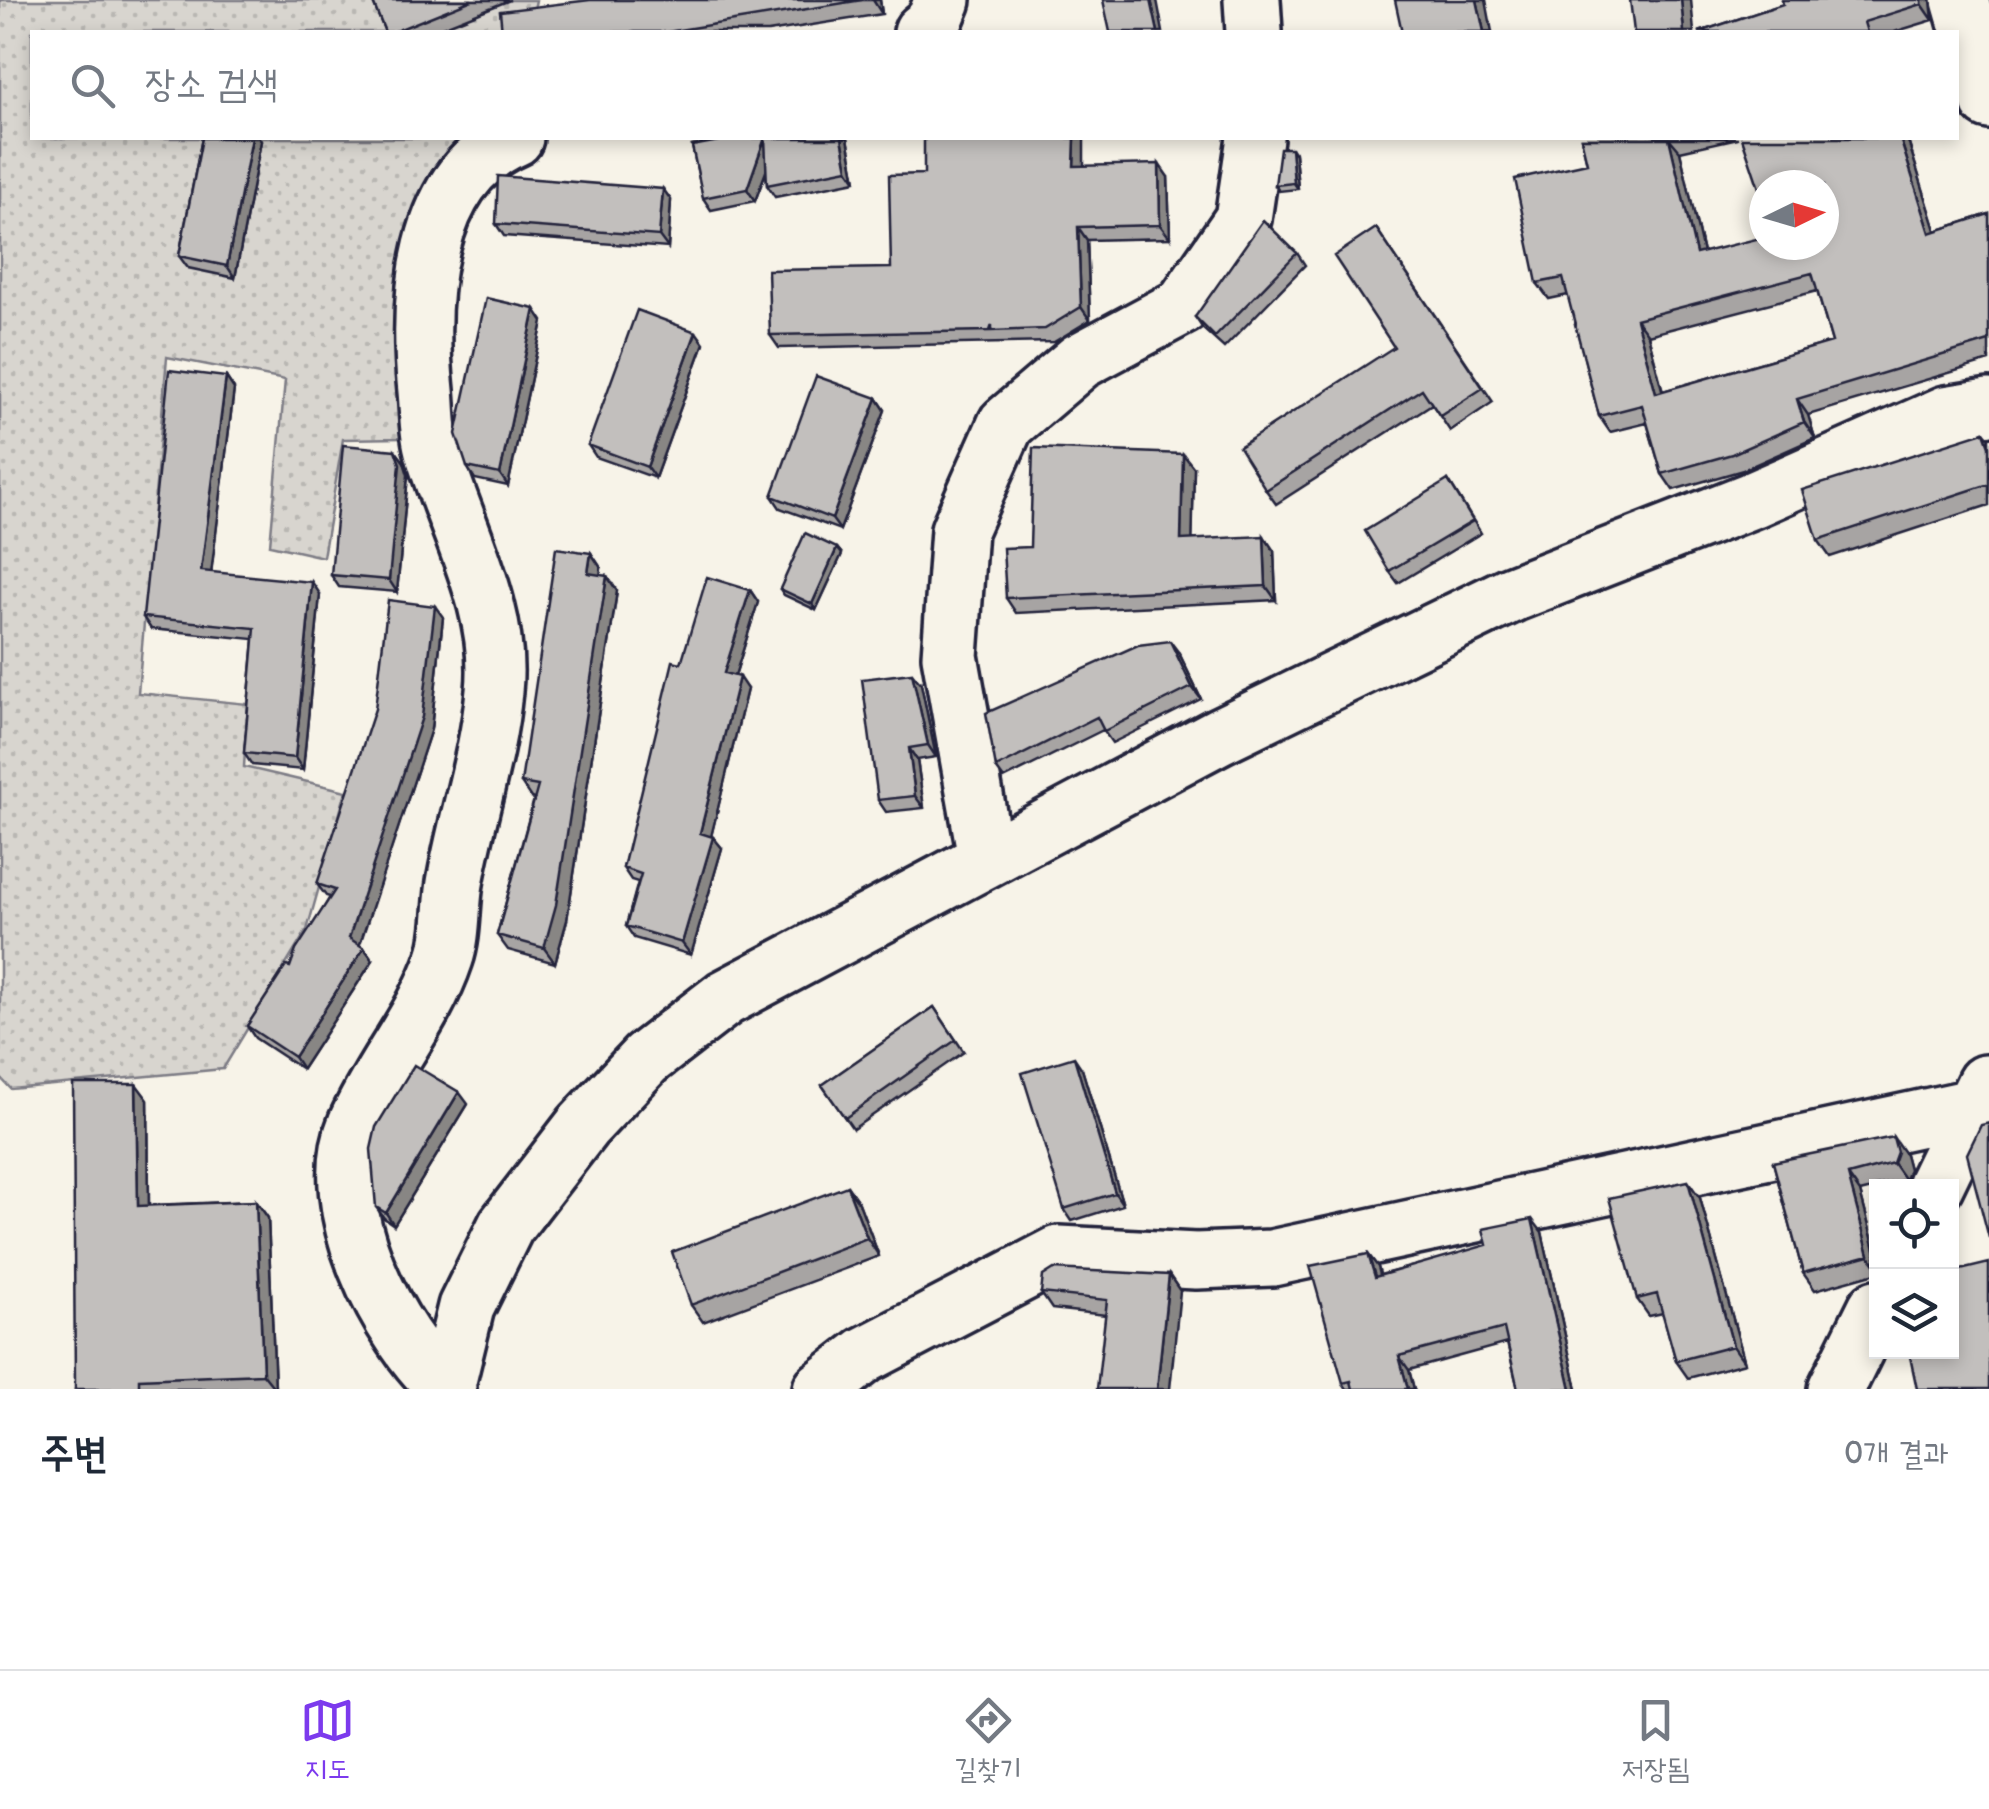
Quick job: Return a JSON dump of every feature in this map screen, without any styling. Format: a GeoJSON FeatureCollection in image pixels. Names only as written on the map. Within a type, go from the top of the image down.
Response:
{"type":"FeatureCollection","features":[{"type":"Feature","properties":{"kind":"street"},"geometry":{"type":"LineString","coordinates":[[924,30],[934,22],[943,0]]}},
{"type":"Feature","properties":{"kind":"street"},"geometry":{"type":"LineString","coordinates":[[1252,0],[1254,30]]}},
{"type":"Feature","properties":{"kind":"street"},"geometry":{"type":"LineString","coordinates":[[1960,0],[1989,101]]}},
{"type":"Feature","properties":{"kind":"street"},"geometry":{"type":"LineString","coordinates":[[446,1389],[396,1328],[364,1256],[346,1205],[348,1160],[355,1126],[422,1010],[446,955],[455,884],[490,719],[495,686],[489,626],[478,578],[431,446],[423,350],[424,286],[433,240],[461,180],[495,146],[509,140]]}},
{"type":"Feature","properties":{"kind":"street"},"geometry":{"type":"LineString","coordinates":[[986,857],[950,656],[958,530],[1006,424],[1080,361],[1183,306],[1243,219],[1255,140]]}},
{"type":"Feature","properties":{"kind":"street"},"geometry":{"type":"LineString","coordinates":[[446,1389],[466,1307],[506,1226],[582,1126],[646,1059],[725,998],[1219,736],[1512,594],[1752,500],[1946,414],[1989,407]]}},
{"type":"Feature","properties":{"kind":"street"},"geometry":{"type":"LineString","coordinates":[[1938,1179],[1981,1092]]}},
{"type":"Feature","properties":{"kind":"street"},"geometry":{"type":"LineString","coordinates":[[821,1389],[878,1348],[1058,1254],[1196,1260],[1272,1258],[1981,1092]]}},
{"type":"Feature","properties":{"kind":"street"},"geometry":{"type":"LineString","coordinates":[[1836,1389],[1869,1322]]}},
{"type":"Feature","properties":{"kind":"shaded area"},"geometry":{"type":"Polygon","coordinates":[[[0,0],[536,0],[529,30],[30,30],[30,140],[486,140],[400,291],[401,438],[343,439],[323,557],[270,545],[285,380],[167,357],[138,693],[248,704],[244,767],[346,791],[307,930],[223,1069],[11,1089],[0,1077],[0,0]]]}},
{"type":"Feature","properties":{"kind":"building"},"geometry":{"type":"Polygon","coordinates":[[[372,0],[472,0],[398,30],[384,30],[372,0]]]}},
{"type":"Feature","properties":{"kind":"building"},"geometry":{"type":"Polygon","coordinates":[[[590,0],[862,0],[679,30],[502,30],[500,11],[590,0]]]}},
{"type":"Feature","properties":{"kind":"building"},"geometry":{"type":"Polygon","coordinates":[[[1103,0],[1151,0],[1158,30],[1110,30],[1103,0]]]}},
{"type":"Feature","properties":{"kind":"building"},"geometry":{"type":"Polygon","coordinates":[[[1395,0],[1477,0],[1484,30],[1402,30],[1395,0]]]}},
{"type":"Feature","properties":{"kind":"building"},"geometry":{"type":"Polygon","coordinates":[[[1630,0],[1681,0],[1684,30],[1634,30],[1630,0]]]}},
{"type":"Feature","properties":{"kind":"building"},"geometry":{"type":"Polygon","coordinates":[[[1782,0],[1922,0],[1922,4],[1864,22],[1866,30],[1705,30],[1783,4],[1782,0]]]}},
{"type":"Feature","properties":{"kind":"building"},"geometry":{"type":"Polygon","coordinates":[[[202,140],[252,140],[227,266],[179,256],[202,140]]]}},
{"type":"Feature","properties":{"kind":"building"},"geometry":{"type":"Polygon","coordinates":[[[724,140],[764,140],[747,189],[703,198],[692,146],[724,140]]]}},
{"type":"Feature","properties":{"kind":"building"},"geometry":{"type":"Polygon","coordinates":[[[765,140],[842,140],[848,169],[767,185],[765,140]]]}},
{"type":"Feature","properties":{"kind":"building"},"geometry":{"type":"Polygon","coordinates":[[[924,140],[1075,140],[1074,166],[1159,164],[1160,225],[1078,227],[1081,307],[1045,329],[992,331],[992,325],[990,331],[770,335],[768,270],[891,268],[889,175],[924,174],[924,140]]]}},
{"type":"Feature","properties":{"kind":"building"},"geometry":{"type":"Polygon","coordinates":[[[1581,140],[1669,140],[1696,254],[1749,241],[1749,260],[1839,260],[1839,170],[1753,170],[1743,140],[1901,140],[1930,233],[1989,214],[1989,341],[1797,399],[1804,422],[1732,454],[1662,474],[1642,405],[1599,416],[1563,278],[1537,283],[1515,179],[1587,163],[1581,140]],[[1812,273],[1636,319],[1656,393],[1832,342],[1812,273]]]}},
{"type":"Feature","properties":{"kind":"building"},"geometry":{"type":"Polygon","coordinates":[[[1280,148],[1291,148],[1294,183],[1275,185],[1280,148]]]}},
{"type":"Feature","properties":{"kind":"building"},"geometry":{"type":"Polygon","coordinates":[[[498,176],[663,189],[659,236],[496,224],[498,176]]]}},
{"type":"Feature","properties":{"kind":"building"},"geometry":{"type":"Polygon","coordinates":[[[1263,220],[1297,253],[1215,337],[1195,317],[1263,220]]]}},
{"type":"Feature","properties":{"kind":"building"},"geometry":{"type":"Polygon","coordinates":[[[1376,228],[1483,388],[1440,416],[1422,389],[1266,490],[1239,447],[1394,347],[1334,256],[1376,228]]]}},
{"type":"Feature","properties":{"kind":"building"},"geometry":{"type":"Polygon","coordinates":[[[486,298],[535,309],[500,474],[467,467],[456,434],[486,298]]]}},
{"type":"Feature","properties":{"kind":"building"},"geometry":{"type":"Polygon","coordinates":[[[637,310],[696,332],[647,467],[588,445],[637,310]]]}},
{"type":"Feature","properties":{"kind":"building"},"geometry":{"type":"Polygon","coordinates":[[[169,370],[226,377],[201,571],[312,582],[295,758],[244,753],[255,628],[143,617],[169,370]]]}},
{"type":"Feature","properties":{"kind":"building"},"geometry":{"type":"Polygon","coordinates":[[[816,376],[877,398],[832,519],[772,496],[816,376]]]}},
{"type":"Feature","properties":{"kind":"building"},"geometry":{"type":"Polygon","coordinates":[[[1984,432],[1989,446],[1989,484],[1818,540],[1802,490],[1984,432]]]}},
{"type":"Feature","properties":{"kind":"building"},"geometry":{"type":"Polygon","coordinates":[[[343,445],[395,450],[400,464],[389,580],[331,575],[343,445]]]}},
{"type":"Feature","properties":{"kind":"building"},"geometry":{"type":"Polygon","coordinates":[[[1033,448],[1183,454],[1181,540],[1264,536],[1266,586],[1006,598],[1003,548],[1030,547],[1033,448]]]}},
{"type":"Feature","properties":{"kind":"building"},"geometry":{"type":"Polygon","coordinates":[[[1448,480],[1473,521],[1389,571],[1365,531],[1448,480]]]}},
{"type":"Feature","properties":{"kind":"building"},"geometry":{"type":"Polygon","coordinates":[[[805,533],[837,548],[812,604],[780,589],[805,533]]]}},
{"type":"Feature","properties":{"kind":"building"},"geometry":{"type":"Polygon","coordinates":[[[556,548],[591,553],[588,573],[607,576],[556,905],[544,948],[497,935],[538,786],[521,783],[556,548]]]}},
{"type":"Feature","properties":{"kind":"building"},"geometry":{"type":"Polygon","coordinates":[[[707,577],[750,590],[724,673],[739,677],[700,833],[713,837],[682,943],[626,926],[641,874],[623,868],[673,661],[681,663],[707,577]]]}},
{"type":"Feature","properties":{"kind":"building"},"geometry":{"type":"Polygon","coordinates":[[[388,600],[435,606],[422,717],[349,938],[364,948],[294,1057],[247,1026],[286,966],[290,967],[296,950],[335,890],[317,884],[375,709],[388,600]]]}},
{"type":"Feature","properties":{"kind":"building"},"geometry":{"type":"Polygon","coordinates":[[[1170,641],[1192,687],[1104,731],[1097,717],[996,768],[986,713],[1138,645],[1170,641]]]}},
{"type":"Feature","properties":{"kind":"building"},"geometry":{"type":"Polygon","coordinates":[[[912,673],[928,745],[909,748],[915,796],[878,800],[862,679],[912,673]]]}},
{"type":"Feature","properties":{"kind":"building"},"geometry":{"type":"Polygon","coordinates":[[[934,1007],[956,1040],[845,1118],[822,1085],[934,1007]]]}},
{"type":"Feature","properties":{"kind":"building"},"geometry":{"type":"Polygon","coordinates":[[[1074,1057],[1115,1193],[1064,1209],[1022,1073],[1074,1057]]]}},
{"type":"Feature","properties":{"kind":"building"},"geometry":{"type":"Polygon","coordinates":[[[414,1065],[459,1092],[386,1213],[376,1207],[371,1149],[376,1127],[414,1065]]]}},
{"type":"Feature","properties":{"kind":"building"},"geometry":{"type":"Polygon","coordinates":[[[73,1084],[136,1084],[138,1206],[256,1201],[263,1374],[139,1379],[139,1389],[75,1389],[73,1084]]]}},
{"type":"Feature","properties":{"kind":"building"},"geometry":{"type":"Polygon","coordinates":[[[1989,1123],[1989,1238],[1967,1154],[1981,1125],[1989,1123]]]}},
{"type":"Feature","properties":{"kind":"building"},"geometry":{"type":"Polygon","coordinates":[[[1893,1137],[1897,1152],[1893,1163],[1848,1175],[1869,1255],[1803,1273],[1773,1162],[1893,1137]]]}},
{"type":"Feature","properties":{"kind":"building"},"geometry":{"type":"Polygon","coordinates":[[[1688,1181],[1733,1346],[1676,1361],[1657,1294],[1637,1299],[1609,1198],[1688,1181]]]}},
{"type":"Feature","properties":{"kind":"building"},"geometry":{"type":"Polygon","coordinates":[[[847,1186],[867,1238],[691,1305],[672,1252],[847,1186]]]}},
{"type":"Feature","properties":{"kind":"building"},"geometry":{"type":"Polygon","coordinates":[[[1532,1219],[1571,1389],[1518,1389],[1504,1328],[1399,1356],[1408,1389],[1353,1389],[1351,1381],[1343,1383],[1310,1266],[1368,1254],[1375,1277],[1487,1245],[1483,1229],[1532,1219]]]}},
{"type":"Feature","properties":{"kind":"building"},"geometry":{"type":"Polygon","coordinates":[[[1989,1263],[1989,1389],[1917,1389],[1911,1359],[1959,1359],[1959,1270],[1989,1263]]]}},
{"type":"Feature","properties":{"kind":"building"},"geometry":{"type":"Polygon","coordinates":[[[1054,1269],[1169,1275],[1157,1389],[1097,1389],[1107,1300],[1041,1293],[1043,1276],[1054,1269]]]}}]}
